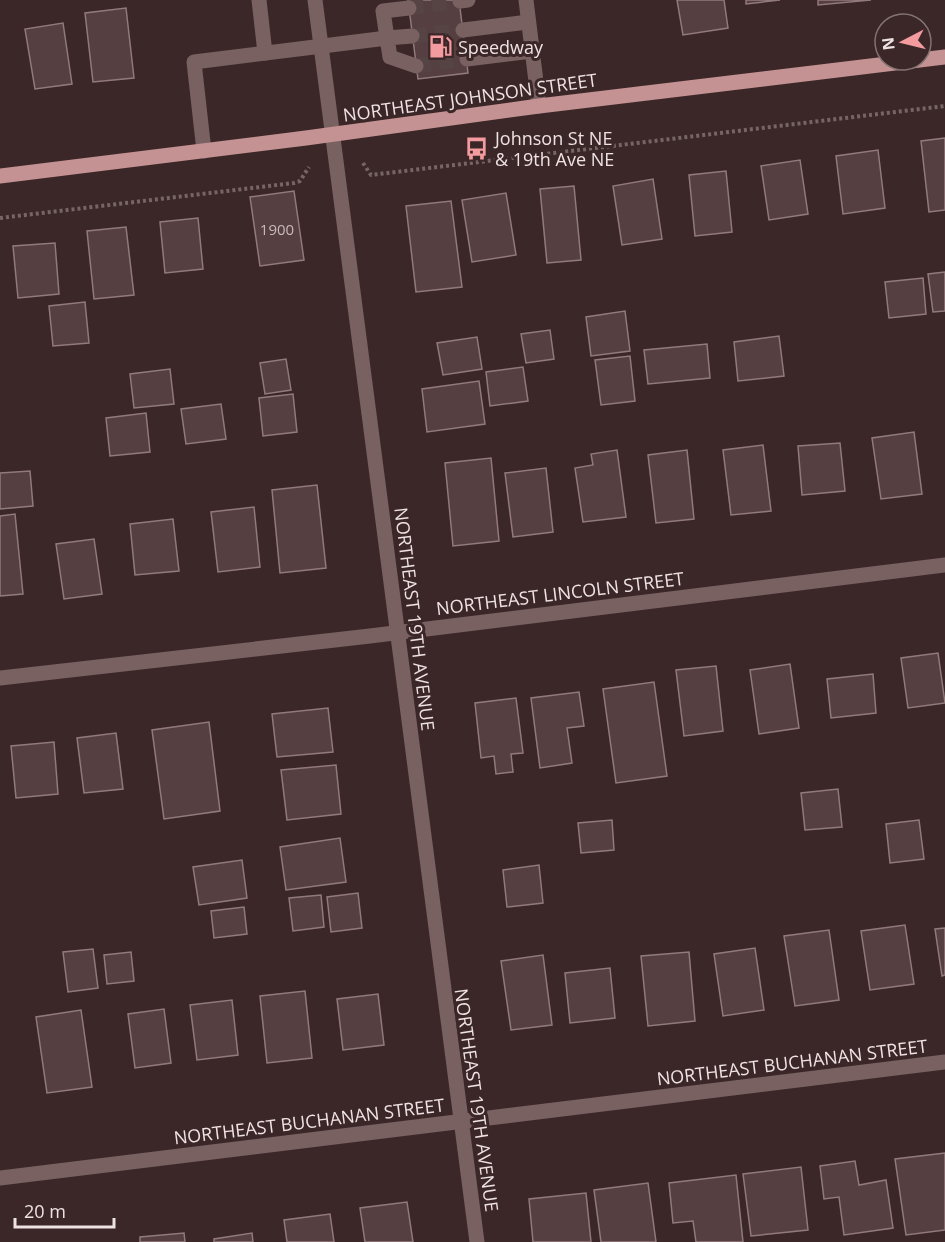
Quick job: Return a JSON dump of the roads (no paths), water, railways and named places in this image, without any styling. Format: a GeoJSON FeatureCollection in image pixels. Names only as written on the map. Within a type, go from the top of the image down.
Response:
{"type":"FeatureCollection","features":[{"type":"Feature","properties":{"kind":"main road","name":"NORTHEAST JOHNSON STREET"},"geometry":{"type":"LineString","coordinates":[[0,176],[331,135],[539,106],[945,57]]}},
{"type":"Feature","properties":{"kind":"street"},"geometry":{"type":"LineString","coordinates":[[259,0],[265,53]]}},
{"type":"Feature","properties":{"kind":"street","name":"NORTHEAST 19TH AVENUE"},"geometry":{"type":"LineString","coordinates":[[315,0],[477,1242]]}},
{"type":"Feature","properties":{"kind":"street"},"geometry":{"type":"LineString","coordinates":[[526,0],[539,106]]}},
{"type":"Feature","properties":{"kind":"street"},"geometry":{"type":"LineString","coordinates":[[409,8],[383,11],[390,57],[416,66]]}},
{"type":"Feature","properties":{"kind":"street"},"geometry":{"type":"LineString","coordinates":[[463,30],[528,22]]}},
{"type":"Feature","properties":{"kind":"street"},"geometry":{"type":"LineString","coordinates":[[204,151],[194,62],[412,36]]}},
{"type":"Feature","properties":{"kind":"street"},"geometry":{"type":"LineString","coordinates":[[467,59],[532,51]]}},
{"type":"Feature","properties":{"kind":"street","name":"NORTHEAST LINCOLN STREET"},"geometry":{"type":"LineString","coordinates":[[0,678],[945,565]]}},
{"type":"Feature","properties":{"kind":"street","name":"NORTHEAST BUCHANAN STREET"},"geometry":{"type":"LineString","coordinates":[[0,1178],[945,1062]]}},
{"type":"Feature","properties":{"kind":"tunnel"},"geometry":{"type":"LineString","coordinates":[[409,8],[460,1]]}},
{"type":"Feature","properties":{"kind":"tunnel"},"geometry":{"type":"LineString","coordinates":[[412,36],[463,30]]}},
{"type":"Feature","properties":{"kind":"tunnel"},"geometry":{"type":"LineString","coordinates":[[416,66],[467,59]]}},
{"type":"Feature","properties":{"kind":"place","name":"Speedway"},"geometry":{"type":"Point","coordinates":[440,47]}},
{"type":"Feature","properties":{"kind":"place","name":"Johnson St NE & 19th Ave NE"},"geometry":{"type":"Point","coordinates":[477,148]}}]}
